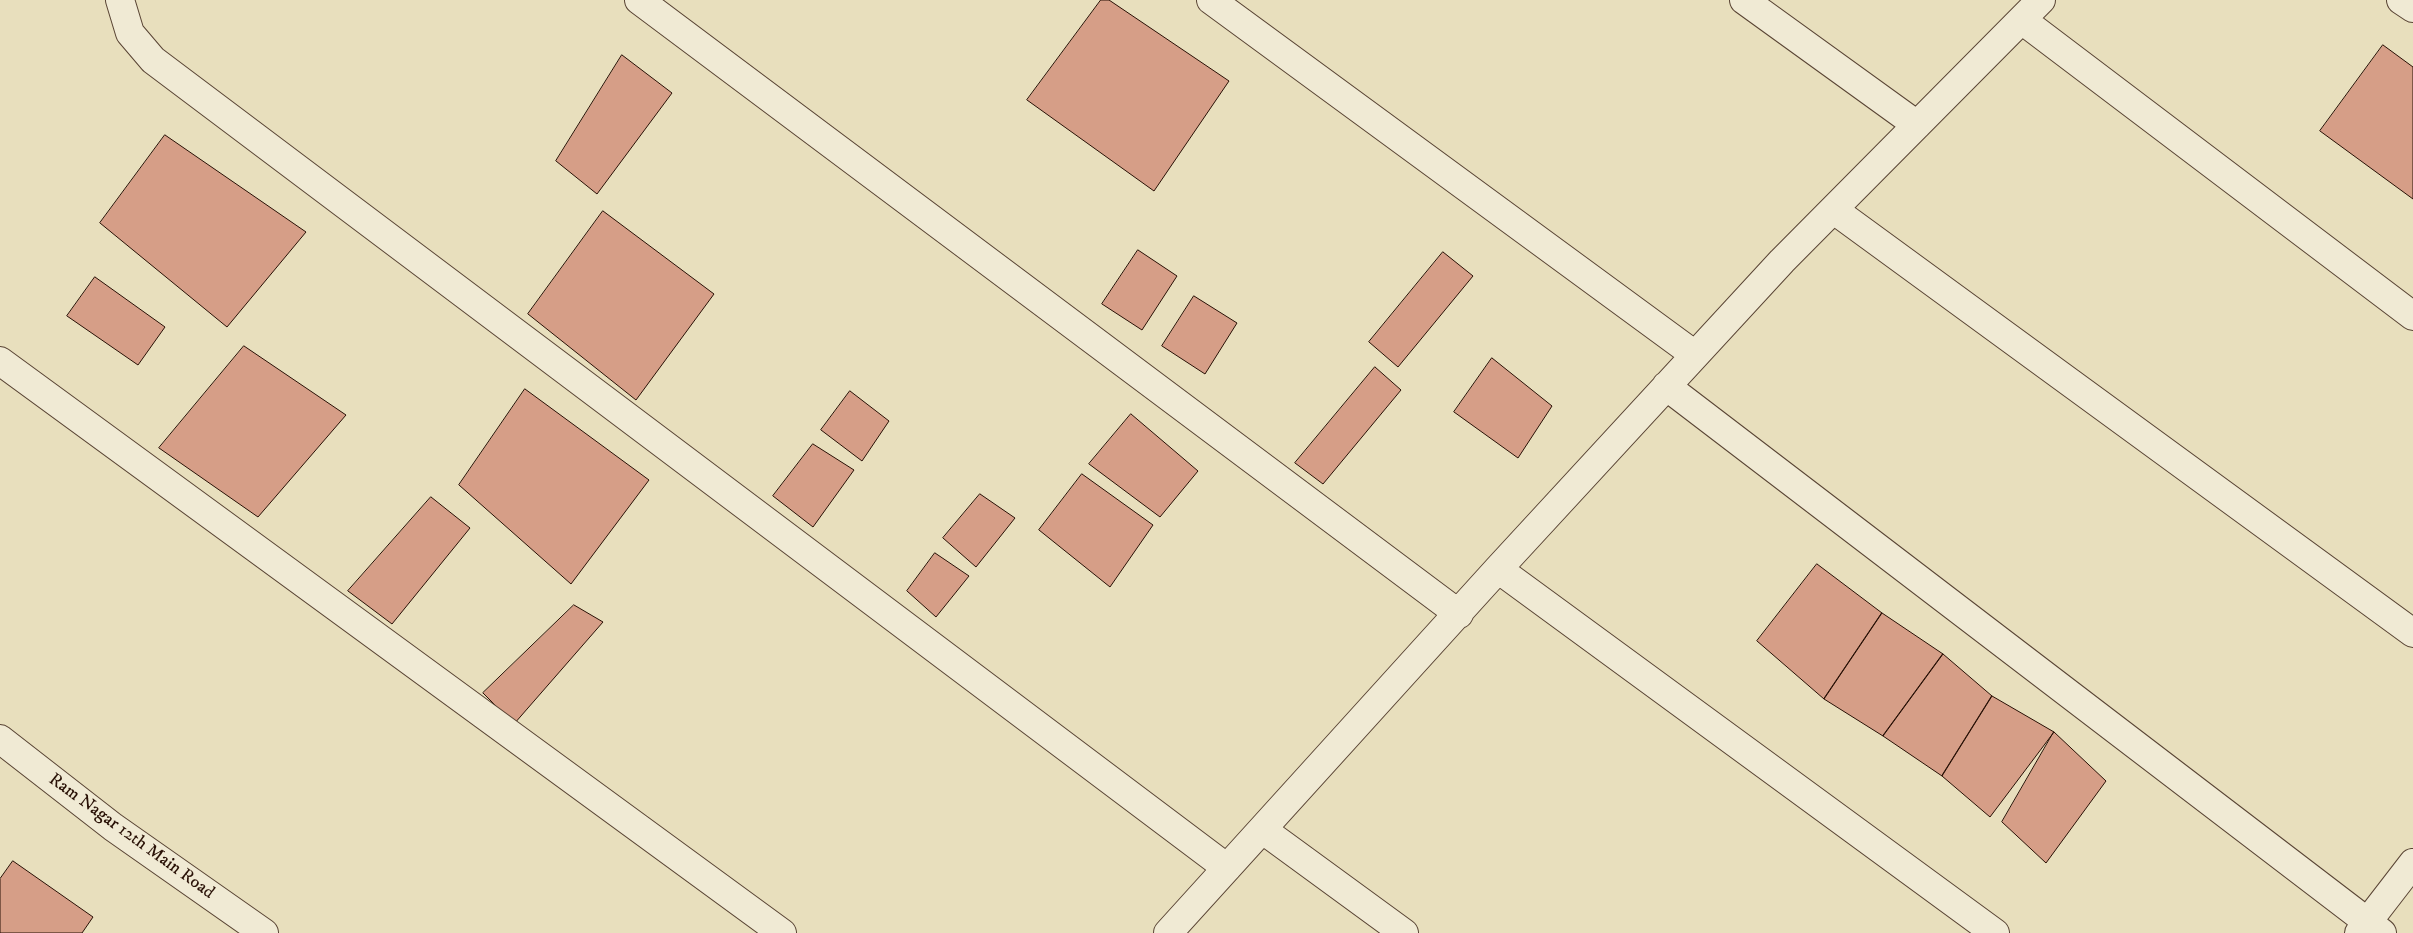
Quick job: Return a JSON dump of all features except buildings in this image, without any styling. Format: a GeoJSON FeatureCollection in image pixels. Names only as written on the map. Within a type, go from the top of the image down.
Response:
{"type":"FeatureCollection","features":[{"type":"Feature","properties":{"kind":"street"},"geometry":{"type":"LineString","coordinates":[[120,0],[130,33],[153,60],[1227,868]]}},
{"type":"Feature","properties":{"kind":"street"},"geometry":{"type":"LineString","coordinates":[[639,0],[1459,614]]}},
{"type":"Feature","properties":{"kind":"street"},"geometry":{"type":"LineString","coordinates":[[1211,0],[1695,355]]}},
{"type":"Feature","properties":{"kind":"street"},"geometry":{"type":"LineString","coordinates":[[1744,0],[1916,125]]}},
{"type":"Feature","properties":{"kind":"street"},"geometry":{"type":"LineString","coordinates":[[1168,933],[1498,569],[1782,261],[2041,0]]}},
{"type":"Feature","properties":{"kind":"street"},"geometry":{"type":"LineString","coordinates":[[2401,0],[2413,8]]}},
{"type":"Feature","properties":{"kind":"street"},"geometry":{"type":"LineString","coordinates":[[2022,20],[2413,316]]}},
{"type":"Feature","properties":{"kind":"street"},"geometry":{"type":"LineString","coordinates":[[1834,210],[2413,633]]}},
{"type":"Feature","properties":{"kind":"street"},"geometry":{"type":"LineString","coordinates":[[0,361],[782,933]]}},
{"type":"Feature","properties":{"kind":"street"},"geometry":{"type":"LineString","coordinates":[[1666,386],[2370,929],[2413,862]]}},
{"type":"Feature","properties":{"kind":"street"},"geometry":{"type":"LineString","coordinates":[[1498,569],[1995,933]]}},
{"type":"Feature","properties":{"kind":"street","name":"Ram Nagar 12th Main Road"},"geometry":{"type":"LineString","coordinates":[[0,739],[113,827],[264,933]]}},
{"type":"Feature","properties":{"kind":"street"},"geometry":{"type":"LineString","coordinates":[[1263,830],[1404,933]]}}]}
